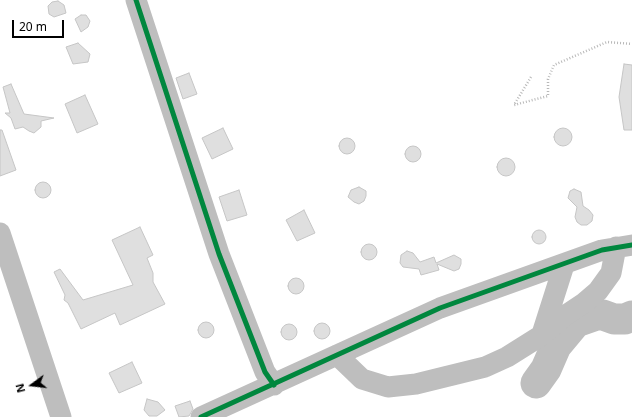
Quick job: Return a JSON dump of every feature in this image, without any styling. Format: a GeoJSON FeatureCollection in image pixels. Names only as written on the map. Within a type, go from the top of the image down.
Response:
{"type":"FeatureCollection","features":[{"type":"Feature","properties":{"kind":"street"},"geometry":{"type":"LineString","coordinates":[[136,0],[219,254],[265,372],[274,385]]}},
{"type":"Feature","properties":{"kind":"street"},"geometry":{"type":"LineString","coordinates":[[0,233],[61,417]]}},
{"type":"Feature","properties":{"kind":"street"},"geometry":{"type":"LineString","coordinates":[[337,355],[362,379],[388,387],[416,384],[485,367],[507,357],[542,335],[598,291],[611,273],[624,246]]}},
{"type":"Feature","properties":{"kind":"street"},"geometry":{"type":"LineString","coordinates":[[201,417],[440,308],[564,265],[589,254],[624,246]]}},
{"type":"Feature","properties":{"kind":"street"},"geometry":{"type":"LineString","coordinates":[[542,335],[564,265]]}},
{"type":"Feature","properties":{"kind":"path"},"geometry":{"type":"LineString","coordinates":[[531,77],[514,105],[548,96],[548,79],[554,65],[607,42],[632,44]]}},
{"type":"Feature","properties":{"kind":"building"},"geometry":{"type":"Polygon","coordinates":[[[58,1],[64,5],[66,13],[54,17],[49,14],[48,6],[52,2],[58,1]]]}},
{"type":"Feature","properties":{"kind":"building"},"geometry":{"type":"Polygon","coordinates":[[[81,15],[86,15],[90,21],[88,27],[81,32],[75,19],[81,15]]]}},
{"type":"Feature","properties":{"kind":"building"},"geometry":{"type":"Polygon","coordinates":[[[78,43],[90,54],[88,62],[73,64],[66,47],[78,43]]]}},
{"type":"Feature","properties":{"kind":"building"},"geometry":{"type":"Polygon","coordinates":[[[624,64],[632,65],[632,130],[624,130],[619,97],[624,64]]]}},
{"type":"Feature","properties":{"kind":"building"},"geometry":{"type":"Polygon","coordinates":[[[189,73],[197,94],[183,99],[176,78],[189,73]]]}},
{"type":"Feature","properties":{"kind":"building"},"geometry":{"type":"Polygon","coordinates":[[[11,84],[24,114],[54,118],[41,121],[41,127],[34,133],[23,127],[15,129],[11,118],[5,113],[10,113],[3,87],[11,84]]]}},
{"type":"Feature","properties":{"kind":"building"},"geometry":{"type":"Polygon","coordinates":[[[85,95],[98,124],[77,133],[65,104],[85,95]]]}},
{"type":"Feature","properties":{"kind":"building"},"geometry":{"type":"Polygon","coordinates":[[[223,128],[233,149],[212,159],[202,138],[223,128]]]}},
{"type":"Feature","properties":{"kind":"building"},"geometry":{"type":"Polygon","coordinates":[[[563,128],[569,131],[572,137],[569,143],[563,146],[557,143],[554,137],[557,131],[563,128]]]}},
{"type":"Feature","properties":{"kind":"building"},"geometry":{"type":"Polygon","coordinates":[[[0,130],[2,130],[16,170],[0,176],[0,130]]]}},
{"type":"Feature","properties":{"kind":"building"},"geometry":{"type":"Polygon","coordinates":[[[344,138],[350,138],[355,143],[353,152],[350,154],[344,154],[339,149],[339,143],[344,138]]]}},
{"type":"Feature","properties":{"kind":"building"},"geometry":{"type":"Polygon","coordinates":[[[410,146],[416,146],[421,151],[419,160],[416,162],[410,162],[405,157],[405,151],[410,146]]]}},
{"type":"Feature","properties":{"kind":"building"},"geometry":{"type":"Polygon","coordinates":[[[506,158],[512,161],[515,167],[512,173],[506,176],[500,173],[497,167],[500,161],[506,158]]]}},
{"type":"Feature","properties":{"kind":"building"},"geometry":{"type":"Polygon","coordinates":[[[43,182],[49,184],[51,190],[49,196],[43,198],[37,196],[35,190],[37,184],[43,182]]]}},
{"type":"Feature","properties":{"kind":"building"},"geometry":{"type":"Polygon","coordinates":[[[359,187],[366,191],[366,196],[364,201],[359,204],[348,197],[351,190],[359,187]]]}},
{"type":"Feature","properties":{"kind":"building"},"geometry":{"type":"Polygon","coordinates":[[[574,189],[581,192],[583,206],[593,215],[592,221],[587,225],[581,225],[577,222],[575,217],[577,207],[568,198],[570,191],[574,189]]]}},
{"type":"Feature","properties":{"kind":"building"},"geometry":{"type":"Polygon","coordinates":[[[239,190],[247,215],[227,221],[219,197],[239,190]]]}},
{"type":"Feature","properties":{"kind":"building"},"geometry":{"type":"Polygon","coordinates":[[[304,210],[315,233],[297,241],[286,220],[304,210]]]}},
{"type":"Feature","properties":{"kind":"building"},"geometry":{"type":"Polygon","coordinates":[[[140,227],[153,255],[147,258],[153,273],[153,282],[165,304],[120,325],[115,313],[81,329],[68,303],[64,300],[65,295],[54,272],[60,269],[83,300],[133,285],[112,240],[140,227]]]}},
{"type":"Feature","properties":{"kind":"building"},"geometry":{"type":"Polygon","coordinates":[[[536,230],[542,230],[546,234],[546,240],[542,244],[536,244],[532,240],[532,234],[536,230]]]}},
{"type":"Feature","properties":{"kind":"building"},"geometry":{"type":"Polygon","coordinates":[[[366,244],[372,244],[377,249],[375,258],[372,260],[366,260],[361,255],[361,249],[366,244]]]}},
{"type":"Feature","properties":{"kind":"building"},"geometry":{"type":"Polygon","coordinates":[[[407,251],[413,253],[420,262],[434,257],[436,263],[454,255],[461,259],[461,264],[459,269],[454,271],[437,264],[439,270],[421,275],[419,269],[403,267],[400,263],[401,255],[407,251]]]}},
{"type":"Feature","properties":{"kind":"building"},"geometry":{"type":"Polygon","coordinates":[[[293,278],[299,278],[304,283],[302,292],[299,294],[293,294],[288,289],[288,283],[293,278]]]}},
{"type":"Feature","properties":{"kind":"building"},"geometry":{"type":"Polygon","coordinates":[[[203,322],[209,322],[214,327],[212,336],[209,338],[203,338],[198,333],[198,327],[203,322]]]}},
{"type":"Feature","properties":{"kind":"building"},"geometry":{"type":"Polygon","coordinates":[[[319,323],[325,323],[330,328],[328,337],[325,339],[319,339],[314,334],[314,328],[319,323]]]}},
{"type":"Feature","properties":{"kind":"building"},"geometry":{"type":"Polygon","coordinates":[[[286,324],[292,324],[297,329],[295,338],[292,340],[286,340],[281,335],[281,329],[286,324]]]}},
{"type":"Feature","properties":{"kind":"building"},"geometry":{"type":"Polygon","coordinates":[[[132,362],[142,383],[119,393],[109,373],[132,362]]]}},
{"type":"Feature","properties":{"kind":"building"},"geometry":{"type":"Polygon","coordinates":[[[147,399],[158,402],[165,410],[157,416],[149,416],[144,410],[147,399]]]}},
{"type":"Feature","properties":{"kind":"building"},"geometry":{"type":"Polygon","coordinates":[[[190,401],[193,409],[189,416],[179,417],[175,406],[190,401]]]}},
{"type":"Feature","properties":{"kind":"waterway"},"geometry":{"type":"LineString","coordinates":[[536,383],[546,369],[556,346],[576,322],[596,315],[603,315],[614,319],[625,319],[632,316]]}},
{"type":"Feature","properties":{"kind":"cycle path"},"geometry":{"type":"LineString","coordinates":[[136,0],[219,254],[265,372],[274,385]]}},
{"type":"Feature","properties":{"kind":"cycle path"},"geometry":{"type":"LineString","coordinates":[[201,417],[440,308],[602,250],[632,245]]}}]}
